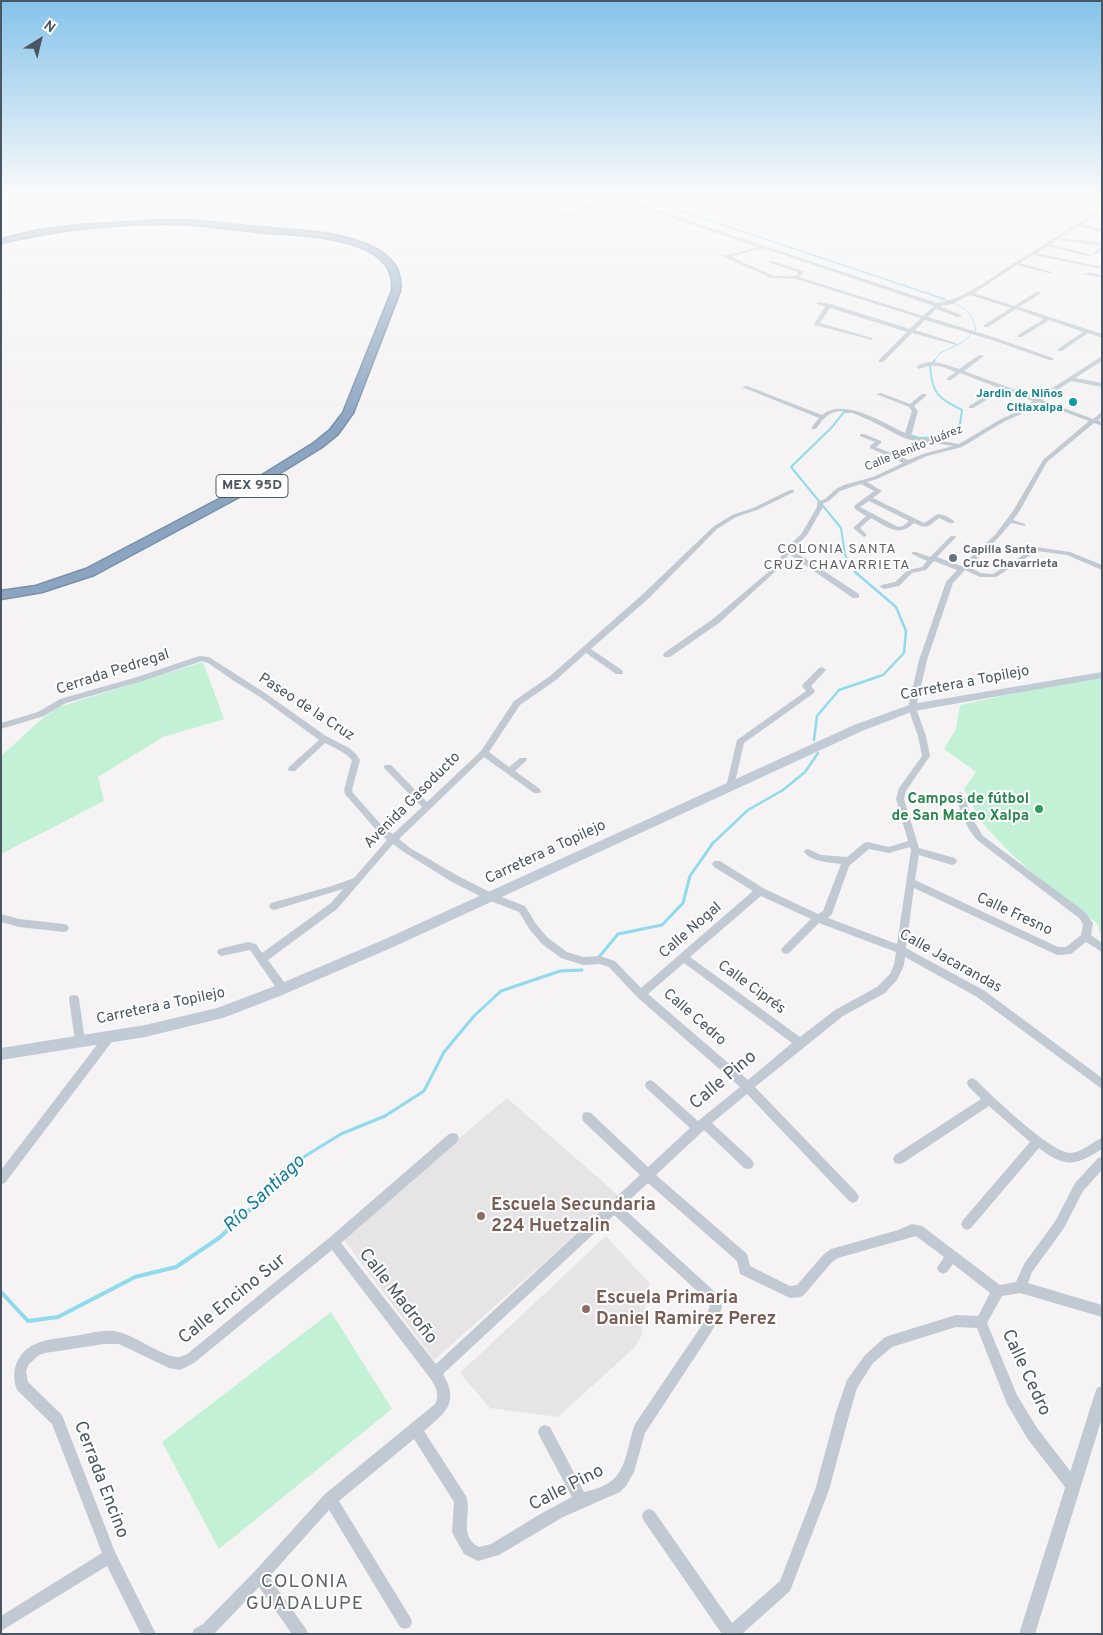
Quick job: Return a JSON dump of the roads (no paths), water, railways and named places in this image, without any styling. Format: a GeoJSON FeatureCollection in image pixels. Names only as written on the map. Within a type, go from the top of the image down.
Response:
{"type":"FeatureCollection","features":[{"type":"Feature","properties":{"kind":"highway","name":"MEX 95D"},"geometry":{"type":"LineString","coordinates":[[1,588],[41,581],[82,568],[247,481],[317,439],[332,423],[341,406],[389,290],[390,278],[387,271]]}},
{"type":"Feature","properties":{"kind":"highway","name":"MEX 95D"},"geometry":{"type":"LineString","coordinates":[[1,595],[38,589],[90,572],[250,487],[318,445],[334,432],[348,413],[397,284],[395,271]]}},
{"type":"Feature","properties":{"kind":"main road","name":"Carretera a Topilejo"},"geometry":{"type":"LineString","coordinates":[[1,1054],[145,1031],[218,1014],[283,989],[491,897],[858,728],[912,708],[1102,675]]}},
{"type":"Feature","properties":{"kind":"street"},"geometry":{"type":"LineString","coordinates":[[760,271],[773,277],[796,278],[1051,359]]}},
{"type":"Feature","properties":{"kind":"street"},"geometry":{"type":"LineString","coordinates":[[796,278],[802,272],[800,271]]}},
{"type":"Feature","properties":{"kind":"street"},"geometry":{"type":"LineString","coordinates":[[834,271],[936,306],[959,316]]}},
{"type":"Feature","properties":{"kind":"street"},"geometry":{"type":"LineString","coordinates":[[881,361],[936,306],[952,302],[970,293],[1003,271]]}},
{"type":"Feature","properties":{"kind":"street"},"geometry":{"type":"LineString","coordinates":[[1044,271],[1050,273]]}},
{"type":"Feature","properties":{"kind":"street"},"geometry":{"type":"LineString","coordinates":[[1085,274],[1102,276]]}},
{"type":"Feature","properties":{"kind":"street"},"geometry":{"type":"LineString","coordinates":[[970,293],[1102,336]]}},
{"type":"Feature","properties":{"kind":"street"},"geometry":{"type":"LineString","coordinates":[[986,326],[1038,294]]}},
{"type":"Feature","properties":{"kind":"street"},"geometry":{"type":"LineString","coordinates":[[820,302],[954,344]]}},
{"type":"Feature","properties":{"kind":"street"},"geometry":{"type":"LineString","coordinates":[[829,305],[817,324],[870,339]]}},
{"type":"Feature","properties":{"kind":"street"},"geometry":{"type":"LineString","coordinates":[[1020,336],[1049,318]]}},
{"type":"Feature","properties":{"kind":"street"},"geometry":{"type":"LineString","coordinates":[[1060,350],[1088,331]]}},
{"type":"Feature","properties":{"kind":"street"},"geometry":{"type":"LineString","coordinates":[[950,379],[981,356]]}},
{"type":"Feature","properties":{"kind":"street","name":"Calle Benito Juárez"},"geometry":{"type":"LineString","coordinates":[[788,550],[805,534],[823,502],[838,490],[862,482],[907,462],[960,446],[1038,401],[1102,358]]}},
{"type":"Feature","properties":{"kind":"street"},"geometry":{"type":"LineString","coordinates":[[919,368],[929,363],[960,372],[1102,424]]}},
{"type":"Feature","properties":{"kind":"street"},"geometry":{"type":"LineString","coordinates":[[1070,379],[1102,385]]}},
{"type":"Feature","properties":{"kind":"street"},"geometry":{"type":"LineString","coordinates":[[745,387],[823,417]]}},
{"type":"Feature","properties":{"kind":"street"},"geometry":{"type":"LineString","coordinates":[[971,406],[1002,388]]}},
{"type":"Feature","properties":{"kind":"street"},"geometry":{"type":"LineString","coordinates":[[879,394],[911,406],[915,411],[914,421],[908,435]]}},
{"type":"Feature","properties":{"kind":"street"},"geometry":{"type":"LineString","coordinates":[[911,406],[924,395]]}},
{"type":"Feature","properties":{"kind":"street"},"geometry":{"type":"LineString","coordinates":[[814,428],[823,417],[832,411],[840,410],[857,413],[944,451]]}},
{"type":"Feature","properties":{"kind":"street"},"geometry":{"type":"LineString","coordinates":[[912,708],[923,660],[935,630],[950,582],[1010,521],[1044,461],[1102,414]]}},
{"type":"Feature","properties":{"kind":"street"},"geometry":{"type":"LineString","coordinates":[[862,435],[879,442],[872,447],[907,462]]}},
{"type":"Feature","properties":{"kind":"street"},"geometry":{"type":"LineString","coordinates":[[908,435],[946,441],[960,446]]}},
{"type":"Feature","properties":{"kind":"street","name":"Calle Benito Juárez"},"geometry":{"type":"LineString","coordinates":[[862,482],[879,491],[857,508],[870,516]]}},
{"type":"Feature","properties":{"kind":"street","name":"Avenida Gasoducto"},"geometry":{"type":"LineString","coordinates":[[261,958],[334,906],[392,840],[484,752],[517,703],[553,678],[586,650],[715,528],[734,516],[754,510],[792,491]]}},
{"type":"Feature","properties":{"kind":"street"},"geometry":{"type":"LineString","coordinates":[[869,498],[926,525],[935,517],[941,516],[952,522]]}},
{"type":"Feature","properties":{"kind":"street"},"geometry":{"type":"LineString","coordinates":[[864,535],[856,528],[870,516],[902,530],[914,520]]}},
{"type":"Feature","properties":{"kind":"street"},"geometry":{"type":"LineString","coordinates":[[1010,521],[1023,525]]}},
{"type":"Feature","properties":{"kind":"street"},"geometry":{"type":"LineString","coordinates":[[884,587],[897,584],[906,573],[924,569],[944,544],[953,537]]}},
{"type":"Feature","properties":{"kind":"street"},"geometry":{"type":"LineString","coordinates":[[914,552],[980,575],[994,576],[1036,548],[1068,552],[1102,568]]}},
{"type":"Feature","properties":{"kind":"street"},"geometry":{"type":"LineString","coordinates":[[668,655],[716,621],[745,596],[775,569],[788,550],[856,596]]}},
{"type":"Feature","properties":{"kind":"street"},"geometry":{"type":"LineString","coordinates":[[586,650],[619,672]]}},
{"type":"Feature","properties":{"kind":"street","name":"Cerrada Pedregal"},"geometry":{"type":"LineString","coordinates":[[1,726],[41,714],[63,702],[206,658]]}},
{"type":"Feature","properties":{"kind":"street","name":"Paseo de la Cruz"},"geometry":{"type":"LineString","coordinates":[[206,658],[231,678],[258,691],[325,739],[352,754],[356,760],[348,790],[349,794],[392,840],[428,864],[491,897],[522,909],[533,927],[545,941],[564,955],[583,961],[600,960],[612,964],[641,994]]}},
{"type":"Feature","properties":{"kind":"street"},"geometry":{"type":"LineString","coordinates":[[730,787],[740,742],[811,690],[806,686],[822,670]]}},
{"type":"Feature","properties":{"kind":"street","name":"Calle Pino"},"geometry":{"type":"LineString","coordinates":[[435,1373],[701,1125],[800,1042],[852,1005],[881,990],[894,977],[899,965],[914,847],[900,799],[902,790],[926,756],[922,736],[912,708]]}},
{"type":"Feature","properties":{"kind":"street"},"geometry":{"type":"LineString","coordinates":[[292,769],[325,739]]}},
{"type":"Feature","properties":{"kind":"street"},"geometry":{"type":"LineString","coordinates":[[484,752],[537,791]]}},
{"type":"Feature","properties":{"kind":"street"},"geometry":{"type":"LineString","coordinates":[[510,771],[523,760]]}},
{"type":"Feature","properties":{"kind":"street"},"geometry":{"type":"LineString","coordinates":[[388,768],[426,806]]}},
{"type":"Feature","properties":{"kind":"street"},"geometry":{"type":"LineString","coordinates":[[960,795],[965,816],[980,838],[1082,915],[1088,923],[1086,937],[1102,948]]}},
{"type":"Feature","properties":{"kind":"street"},"geometry":{"type":"LineString","coordinates":[[786,950],[818,918],[828,914],[843,868],[847,861],[867,845],[889,850],[914,847],[952,861]]}},
{"type":"Feature","properties":{"kind":"street"},"geometry":{"type":"LineString","coordinates":[[808,852],[820,858],[847,861]]}},
{"type":"Feature","properties":{"kind":"street","name":"Calle Jacarandas"},"geometry":{"type":"LineString","coordinates":[[716,864],[760,891],[818,918],[901,950],[981,994],[1102,1084]]}},
{"type":"Feature","properties":{"kind":"street"},"geometry":{"type":"LineString","coordinates":[[274,906],[324,894],[356,880]]}},
{"type":"Feature","properties":{"kind":"street","name":"Calle Fresno"},"geometry":{"type":"LineString","coordinates":[[911,882],[1057,951],[1068,951],[1086,937]]}},
{"type":"Feature","properties":{"kind":"street","name":"Calle Nogal"},"geometry":{"type":"LineString","coordinates":[[641,994],[760,891]]}},
{"type":"Feature","properties":{"kind":"street"},"geometry":{"type":"LineString","coordinates":[[1,918],[19,923],[64,928]]}},
{"type":"Feature","properties":{"kind":"street"},"geometry":{"type":"LineString","coordinates":[[222,952],[248,946],[253,947],[283,989]]}},
{"type":"Feature","properties":{"kind":"street","name":"Calle Ciprés"},"geometry":{"type":"LineString","coordinates":[[684,958],[800,1042]]}},
{"type":"Feature","properties":{"kind":"street","name":"Calle Cedro"},"geometry":{"type":"LineString","coordinates":[[641,994],[748,1087],[853,1197]]}},
{"type":"Feature","properties":{"kind":"street"},"geometry":{"type":"LineString","coordinates":[[74,998],[80,1041]]}},
{"type":"Feature","properties":{"kind":"street"},"geometry":{"type":"LineString","coordinates":[[1,1180],[110,1036]]}},
{"type":"Feature","properties":{"kind":"street"},"geometry":{"type":"LineString","coordinates":[[972,1083],[989,1100],[1038,1141],[1064,1158],[1074,1158],[1102,1143]]}},
{"type":"Feature","properties":{"kind":"street"},"geometry":{"type":"LineString","coordinates":[[650,1085],[748,1164]]}},
{"type":"Feature","properties":{"kind":"street"},"geometry":{"type":"LineString","coordinates":[[899,1159],[989,1100]]}},
{"type":"Feature","properties":{"kind":"street"},"geometry":{"type":"LineString","coordinates":[[587,1117],[648,1175],[743,1258],[744,1270],[790,1292],[800,1291],[828,1258],[835,1253],[898,1236],[912,1230],[918,1230],[998,1291],[1020,1287],[1102,1311]]}},
{"type":"Feature","properties":{"kind":"street"},"geometry":{"type":"LineString","coordinates":[[333,1242],[453,1138]]}},
{"type":"Feature","properties":{"kind":"street"},"geometry":{"type":"LineString","coordinates":[[967,1224],[1038,1141]]}},
{"type":"Feature","properties":{"kind":"street"},"geometry":{"type":"LineString","coordinates":[[1020,1287],[1028,1268],[1060,1224],[1079,1187],[1102,1162]]}},
{"type":"Feature","properties":{"kind":"street","name":"Calle Pino"},"geometry":{"type":"LineString","coordinates":[[416,1430],[461,1501],[459,1531],[469,1549],[478,1554],[494,1550],[581,1500],[615,1488],[624,1477],[632,1462],[637,1435],[646,1417],[702,1337],[715,1314],[716,1306],[711,1296],[614,1208]]}},
{"type":"Feature","properties":{"kind":"street","name":"Calle Encino Sur"},"geometry":{"type":"LineString","coordinates":[[35,1350],[45,1346],[104,1338],[120,1338],[169,1362],[180,1364],[190,1359],[333,1242]]}},
{"type":"Feature","properties":{"kind":"street","name":"Calle Madroño"},"geometry":{"type":"LineString","coordinates":[[333,1242],[435,1373]]}},
{"type":"Feature","properties":{"kind":"street"},"geometry":{"type":"LineString","coordinates":[[943,1268],[952,1255]]}},
{"type":"Feature","properties":{"kind":"street"},"geometry":{"type":"LineString","coordinates":[[649,1516],[731,1634],[785,1586],[822,1490],[852,1385],[869,1359],[888,1342],[956,1321],[981,1322],[998,1291]]}},
{"type":"Feature","properties":{"kind":"street","name":"Calle Cedro"},"geometry":{"type":"LineString","coordinates":[[981,1322],[1012,1399],[1053,1462],[1074,1486]]}},
{"type":"Feature","properties":{"kind":"street","name":"Cerrada Encino"},"geometry":{"type":"LineString","coordinates":[[35,1350],[25,1360],[20,1370],[22,1385],[57,1420],[110,1556],[149,1634]]}},
{"type":"Feature","properties":{"kind":"street"},"geometry":{"type":"LineString","coordinates":[[199,1634],[208,1629],[260,1576],[330,1499],[440,1409],[446,1399],[445,1389],[435,1373]]}},
{"type":"Feature","properties":{"kind":"street"},"geometry":{"type":"LineString","coordinates":[[1027,1634],[1102,1393]]}},
{"type":"Feature","properties":{"kind":"street"},"geometry":{"type":"LineString","coordinates":[[545,1432],[581,1500]]}},
{"type":"Feature","properties":{"kind":"street"},"geometry":{"type":"LineString","coordinates":[[330,1499],[405,1622]]}},
{"type":"Feature","properties":{"kind":"street"},"geometry":{"type":"LineString","coordinates":[[1,1624],[110,1556]]}},
{"type":"Feature","properties":{"kind":"street"},"geometry":{"type":"LineString","coordinates":[[260,1576],[301,1634]]}},
{"type":"Feature","properties":{"kind":"water"},"geometry":{"type":"Polygon","coordinates":[[[858,271],[864,271],[947,299],[944,300],[858,271]]]}},
{"type":"Feature","properties":{"kind":"waterway","name":"Río Santiago"},"geometry":{"type":"LineString","coordinates":[[934,361],[940,353],[963,342],[976,330],[971,317],[965,309],[955,303],[942,299]]}},
{"type":"Feature","properties":{"kind":"waterway","name":"Río Santiago"},"geometry":{"type":"LineString","coordinates":[[910,435],[919,438],[947,437],[960,424],[962,410],[942,398],[932,383],[930,366],[935,360]]}},
{"type":"Feature","properties":{"kind":"waterway","name":"Río Santiago"},"geometry":{"type":"LineString","coordinates":[[849,412],[844,412],[832,427],[791,467],[841,528],[845,555],[856,573]]}},
{"type":"Feature","properties":{"kind":"waterway","name":"Río Santiago"},"geometry":{"type":"LineString","coordinates":[[814,740],[817,716],[839,690],[883,675],[904,653],[906,631],[896,607],[856,573]]}},
{"type":"Feature","properties":{"kind":"waterway","name":"Río Santiago"},"geometry":{"type":"LineString","coordinates":[[713,843],[748,810],[783,790],[805,772],[818,753]]}},
{"type":"Feature","properties":{"kind":"waterway","name":"Río Santiago"},"geometry":{"type":"LineString","coordinates":[[599,957],[618,934],[662,925],[683,903],[690,876],[713,843]]}},
{"type":"Feature","properties":{"kind":"waterway","name":"Río Santiago"},"geometry":{"type":"LineString","coordinates":[[271,1191],[302,1158],[341,1134],[385,1116],[424,1091],[444,1052],[474,1016],[501,991],[560,971],[582,970]]}},
{"type":"Feature","properties":{"kind":"waterway","name":"Río Santiago"},"geometry":{"type":"LineString","coordinates":[[1,1292],[28,1321],[58,1317],[135,1277],[176,1267],[219,1238],[271,1191]]}},
{"type":"Feature","properties":{"kind":"place","name":"Jardin de Niños Citlaxalpa"},"geometry":{"type":"Point","coordinates":[1073,402]}},
{"type":"Feature","properties":{"kind":"place","name":"Capilla Santa Cruz Chavarrieta"},"geometry":{"type":"Point","coordinates":[953,558]}},
{"type":"Feature","properties":{"kind":"place","name":"Campos de fútbol de San Mateo Xalpa"},"geometry":{"type":"Point","coordinates":[1039,809]}},
{"type":"Feature","properties":{"kind":"place","name":"Escuela Secundaria 224 Huetzalin"},"geometry":{"type":"Point","coordinates":[481,1216]}},
{"type":"Feature","properties":{"kind":"place","name":"Escuela Primaria Daniel Ramirez Perez"},"geometry":{"type":"Point","coordinates":[586,1309]}},
{"type":"Feature","properties":{"kind":"district","name":"COLONIA SANTA CRUZ CHAVARRIETA"},"geometry":{"type":"Point","coordinates":[837,558]}},
{"type":"Feature","properties":{"kind":"district","name":"COLONIA GUADALUPE"},"geometry":{"type":"Point","coordinates":[305,1594]}}]}
